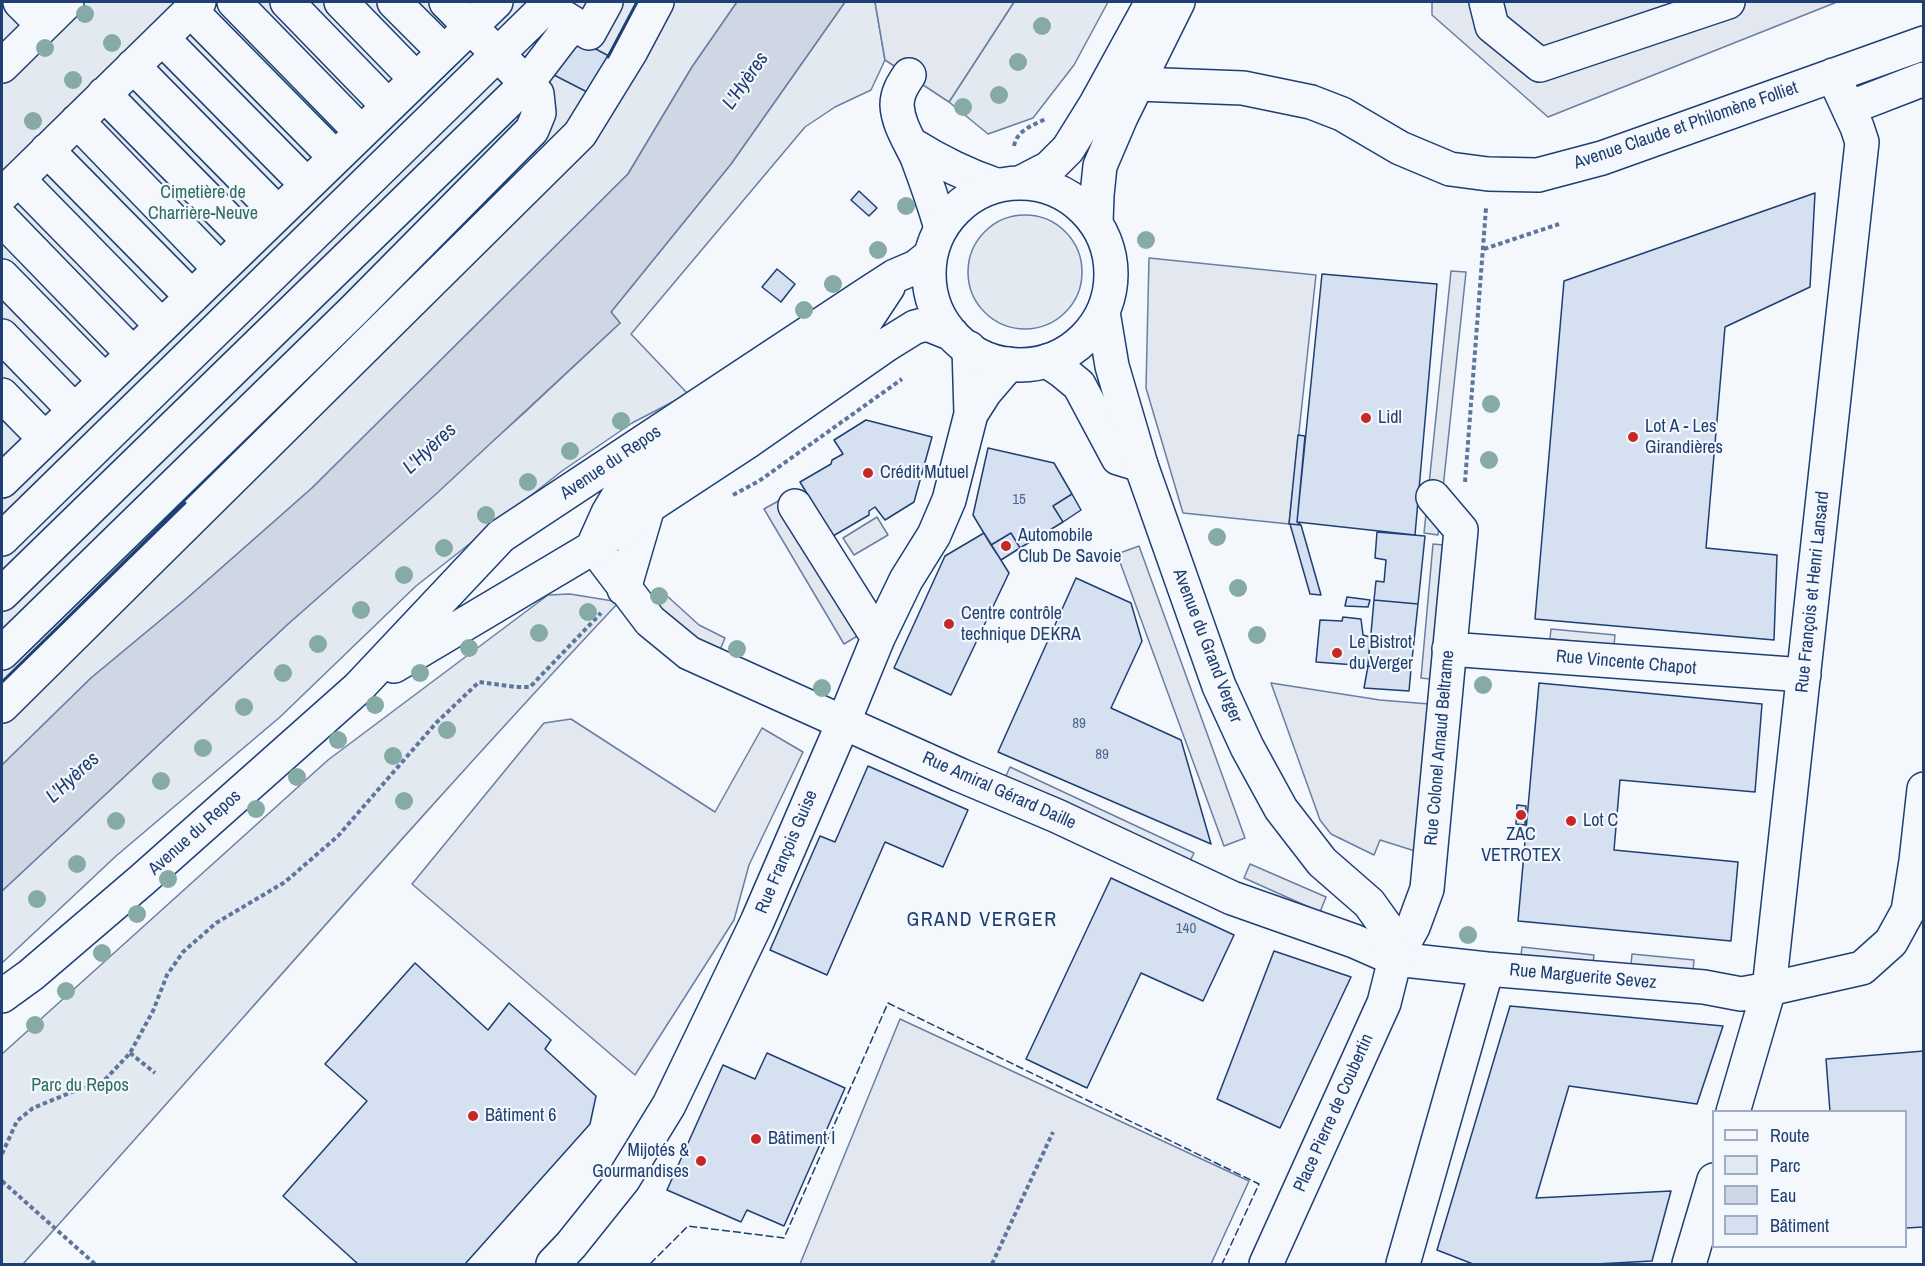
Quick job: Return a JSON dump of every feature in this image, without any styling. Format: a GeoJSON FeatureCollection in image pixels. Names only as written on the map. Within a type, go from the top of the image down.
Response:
{"type":"FeatureCollection","features":[{"type":"Feature","properties":{"kind":"street"},"geometry":{"type":"LineString","coordinates":[[20,2],[43,25]]}},
{"type":"Feature","properties":{"kind":"street"},"geometry":{"type":"LineString","coordinates":[[6,54],[43,25],[67,2]]}},
{"type":"Feature","properties":{"kind":"street"},"geometry":{"type":"LineString","coordinates":[[234,2],[361,132]]}},
{"type":"Feature","properties":{"kind":"street"},"geometry":{"type":"LineString","coordinates":[[287,2],[388,106]]}},
{"type":"Feature","properties":{"kind":"street"},"geometry":{"type":"LineString","coordinates":[[341,2],[416,79]]}},
{"type":"Feature","properties":{"kind":"street"},"geometry":{"type":"LineString","coordinates":[[394,2],[444,52]]}},
{"type":"Feature","properties":{"kind":"street"},"geometry":{"type":"LineString","coordinates":[[2,653],[289,373],[532,130],[539,113],[537,94],[500,54],[446,2]]}},
{"type":"Feature","properties":{"kind":"street"},"geometry":{"type":"LineString","coordinates":[[18,460],[105,381],[496,2]]}},
{"type":"Feature","properties":{"kind":"street"},"geometry":{"type":"LineString","coordinates":[[2,706],[580,134],[631,51],[657,2]]}},
{"type":"Feature","properties":{"kind":"street"},"geometry":{"type":"LineString","coordinates":[[936,242],[955,209],[974,195],[1049,168],[1068,149],[1096,104],[1152,2]]}},
{"type":"Feature","properties":{"kind":"street"},"geometry":{"type":"LineString","coordinates":[[1096,223],[1096,195],[1100,166],[1137,84],[1178,2]]}},
{"type":"Feature","properties":{"kind":"street"},"geometry":{"type":"LineString","coordinates":[[1489,3],[1492,26],[1540,65],[1728,2]]}},
{"type":"Feature","properties":{"kind":"street"},"geometry":{"type":"LineString","coordinates":[[2,539],[500,54],[546,3],[574,25],[589,33],[602,3]]}},
{"type":"Feature","properties":{"kind":"street"},"geometry":{"type":"LineString","coordinates":[[162,326],[10,187],[194,6],[335,157]]}},
{"type":"Feature","properties":{"kind":"street"},"geometry":{"type":"LineString","coordinates":[[2,594],[527,83],[562,36],[574,25]]}},
{"type":"Feature","properties":{"kind":"street"},"geometry":{"type":"LineString","coordinates":[[162,38],[307,185]]}},
{"type":"Feature","properties":{"kind":"street","name":"Avenue Claude et Philomène Folliet"},"geometry":{"type":"LineString","coordinates":[[1137,84],[1243,88],[1311,102],[1342,114],[1400,148],[1450,169],[1488,174],[1538,175],[1602,158],[1923,44]]}},
{"type":"Feature","properties":{"kind":"street"},"geometry":{"type":"LineString","coordinates":[[133,66],[278,213]]}},
{"type":"Feature","properties":{"kind":"street"},"geometry":{"type":"LineString","coordinates":[[909,75],[900,88],[897,102],[899,120],[931,192],[936,242],[929,283],[937,310],[961,341],[988,359],[1009,364],[1028,365],[1047,361],[1064,354],[1080,342],[1103,312],[1110,290],[1112,267],[1107,244],[1096,223],[1077,202],[1051,188],[1009,184],[953,168],[911,144]]}},
{"type":"Feature","properties":{"kind":"street","name":"Rue François et Henri Lansard"},"geometry":{"type":"LineString","coordinates":[[1735,1110],[1769,989],[1862,142],[1833,75]]}},
{"type":"Feature","properties":{"kind":"street"},"geometry":{"type":"LineString","coordinates":[[1849,108],[1923,79]]}},
{"type":"Feature","properties":{"kind":"street"},"geometry":{"type":"LineString","coordinates":[[104,94],[249,241]]}},
{"type":"Feature","properties":{"kind":"street"},"geometry":{"type":"LineString","coordinates":[[77,121],[220,269]]}},
{"type":"Feature","properties":{"kind":"street"},"geometry":{"type":"LineString","coordinates":[[47,150],[192,297]]}},
{"type":"Feature","properties":{"kind":"street"},"geometry":{"type":"LineString","coordinates":[[392,159],[449,215]]}},
{"type":"Feature","properties":{"kind":"street"},"geometry":{"type":"LineString","coordinates":[[2,219],[133,354]]}},
{"type":"Feature","properties":{"kind":"street","name":"Avenue du Repos"},"geometry":{"type":"LineString","coordinates":[[2,996],[31,975],[142,880],[358,688],[501,536],[895,276],[916,267],[936,242]]}},
{"type":"Feature","properties":{"kind":"street"},"geometry":{"type":"LineString","coordinates":[[2,276],[105,381]]}},
{"type":"Feature","properties":{"kind":"street","name":"Avenue du Repos"},"geometry":{"type":"LineString","coordinates":[[594,547],[608,513],[623,488],[853,340],[895,276]]}},
{"type":"Feature","properties":{"kind":"street","name":"Avenue du Grand Verger"},"geometry":{"type":"LineString","coordinates":[[1103,312],[1112,366],[1141,465],[1219,686],[1247,747],[1281,809],[1322,862],[1369,903],[1387,928],[1395,959]]}},
{"type":"Feature","properties":{"kind":"street"},"geometry":{"type":"LineString","coordinates":[[232,315],[289,373]]}},
{"type":"Feature","properties":{"kind":"street","name":"Avenue du Repos"},"geometry":{"type":"LineString","coordinates":[[358,688],[594,547],[648,507],[915,327],[927,324],[961,341]]}},
{"type":"Feature","properties":{"kind":"street"},"geometry":{"type":"LineString","coordinates":[[2,336],[74,410]]}},
{"type":"Feature","properties":{"kind":"street","name":"Rue François Guise"},"geometry":{"type":"LineString","coordinates":[[961,341],[971,414]]}},
{"type":"Feature","properties":{"kind":"street"},"geometry":{"type":"LineString","coordinates":[[1047,361],[1079,385],[1118,458],[1141,465]]}},
{"type":"Feature","properties":{"kind":"street","name":"Rue François Guise"},"geometry":{"type":"LineString","coordinates":[[554,1264],[623,1180],[669,1105],[757,922],[878,638],[906,580],[934,535],[949,500],[971,414],[997,376],[1009,364]]}},
{"type":"Feature","properties":{"kind":"street"},"geometry":{"type":"LineString","coordinates":[[2,395],[18,460],[55,487],[112,546]]}},
{"type":"Feature","properties":{"kind":"street"},"geometry":{"type":"LineString","coordinates":[[1433,497],[1461,530]]}},
{"type":"Feature","properties":{"kind":"street"},"geometry":{"type":"LineString","coordinates":[[795,506],[878,638]]}},
{"type":"Feature","properties":{"kind":"street"},"geometry":{"type":"LineString","coordinates":[[624,589],[648,507]]}},
{"type":"Feature","properties":{"kind":"street","name":"Rue Colonel Arnaud Beltrame"},"geometry":{"type":"LineString","coordinates":[[1395,959],[1413,927],[1427,889],[1461,530]]}},
{"type":"Feature","properties":{"kind":"street","name":"Rue Amiral Gérard Daille"},"geometry":{"type":"LineString","coordinates":[[594,547],[650,621],[689,653],[1057,816],[1232,898],[1354,941],[1395,959]]}},
{"type":"Feature","properties":{"kind":"street","name":"Rue Vincente Chapot"},"geometry":{"type":"LineString","coordinates":[[1449,649],[1804,675]]}},
{"type":"Feature","properties":{"kind":"street","name":"Rue Marguerite Sevez"},"geometry":{"type":"LineString","coordinates":[[1395,959],[1704,987],[1741,994],[1862,968],[1891,942],[1908,911],[1916,861],[1923,789]]}},
{"type":"Feature","properties":{"kind":"street","name":"Place Pierre de Coubertin"},"geometry":{"type":"LineString","coordinates":[[1266,1264],[1384,1003],[1395,959]]}},
{"type":"Feature","properties":{"kind":"street"},"geometry":{"type":"LineString","coordinates":[[1403,1264],[1487,969]]}},
{"type":"Feature","properties":{"kind":"street","name":"Avenue du Repos"},"geometry":{"type":"LineString","coordinates":[[2,1006],[31,975]]}},
{"type":"Feature","properties":{"kind":"street"},"geometry":{"type":"LineString","coordinates":[[1689,1264],[1712,1184]]}},
{"type":"Feature","properties":{"kind":"path"},"geometry":{"type":"LineString","coordinates":[[1461,530],[1488,174]]}},
{"type":"Feature","properties":{"kind":"path"},"geometry":{"type":"LineString","coordinates":[[1484,249],[1559,224]]}},
{"type":"Feature","properties":{"kind":"path"},"geometry":{"type":"LineString","coordinates":[[729,498],[759,481],[909,372]]}},
{"type":"Feature","properties":{"kind":"path"},"geometry":{"type":"LineString","coordinates":[[2,1154],[17,1121],[33,1108],[77,1090],[101,1084],[130,1053],[153,1011],[167,975],[183,952],[216,923],[285,882],[338,836],[436,723],[479,682],[530,687],[624,589]]}},
{"type":"Feature","properties":{"kind":"path"},"geometry":{"type":"LineString","coordinates":[[130,1053],[155,1073]]}},
{"type":"Feature","properties":{"kind":"path"},"geometry":{"type":"LineString","coordinates":[[992,1264],[1053,1132]]}},
{"type":"Feature","properties":{"kind":"path"},"geometry":{"type":"LineString","coordinates":[[2,1181],[95,1264]]}},
{"type":"Feature","properties":{"kind":"green space","name":"Cimetière de Charrière-Neuve"},"geometry":{"type":"Polygon","coordinates":[[[2,2],[637,2],[573,124],[2,682],[2,2]]]}},
{"type":"Feature","properties":{"kind":"green space"},"geometry":{"type":"Polygon","coordinates":[[[673,2],[737,2],[692,67],[628,174],[312,488],[185,600],[91,678],[2,765],[2,719],[341,388],[673,2]]]}},
{"type":"Feature","properties":{"kind":"green space"},"geometry":{"type":"Polygon","coordinates":[[[845,2],[875,2],[885,60],[871,90],[835,107],[805,127],[631,334],[688,394],[632,423],[562,471],[416,586],[280,717],[116,856],[2,963],[2,891],[288,624],[523,414],[620,323],[611,312],[731,164],[845,2]]]}},
{"type":"Feature","properties":{"kind":"green space"},"geometry":{"type":"Polygon","coordinates":[[[1014,2],[1108,2],[1074,65],[1033,118],[988,134],[949,102],[1014,2]]]}},
{"type":"Feature","properties":{"kind":"green space"},"geometry":{"type":"Polygon","coordinates":[[[1025,215],[1047,219],[1066,231],[1078,250],[1082,272],[1078,294],[1066,313],[1047,325],[1025,329],[1003,325],[984,313],[972,294],[968,272],[972,250],[984,231],[1003,219],[1025,215]]]}},
{"type":"Feature","properties":{"kind":"green space","name":"Parc du Repos"},"geometry":{"type":"Polygon","coordinates":[[[570,594],[619,602],[394,848],[23,1264],[2,1264],[2,1054],[328,760],[548,595],[570,594]]]}},
{"type":"Feature","properties":{"kind":"shaded area"},"geometry":{"type":"Polygon","coordinates":[[[875,2],[1014,2],[949,102],[885,60],[875,2]]]}},
{"type":"Feature","properties":{"kind":"shaded area"},"geometry":{"type":"Polygon","coordinates":[[[1432,2],[1837,2],[1548,117],[1432,15],[1432,2]]]}},
{"type":"Feature","properties":{"kind":"shaded area"},"geometry":{"type":"Polygon","coordinates":[[[1149,258],[1316,275],[1289,524],[1183,513],[1146,388],[1149,258]]]}},
{"type":"Feature","properties":{"kind":"shaded area"},"geometry":{"type":"Polygon","coordinates":[[[1451,271],[1466,272],[1438,535],[1424,533],[1451,271]]]}},
{"type":"Feature","properties":{"kind":"shaded area"},"geometry":{"type":"Polygon","coordinates":[[[780,500],[859,635],[844,644],[764,509],[780,500]]]}},
{"type":"Feature","properties":{"kind":"shaded area"},"geometry":{"type":"Polygon","coordinates":[[[877,517],[888,535],[854,555],[843,538],[877,517]]]}},
{"type":"Feature","properties":{"kind":"shaded area"},"geometry":{"type":"Polygon","coordinates":[[[1433,544],[1443,545],[1430,679],[1421,678],[1433,544]]]}},
{"type":"Feature","properties":{"kind":"shaded area"},"geometry":{"type":"Polygon","coordinates":[[[1139,546],[1245,838],[1224,846],[1117,554],[1139,546]]]}},
{"type":"Feature","properties":{"kind":"shaded area"},"geometry":{"type":"Polygon","coordinates":[[[666,595],[699,625],[725,638],[720,650],[692,638],[658,605],[666,595]]]}},
{"type":"Feature","properties":{"kind":"shaded area"},"geometry":{"type":"Polygon","coordinates":[[[1551,629],[1615,635],[1614,645],[1550,639],[1551,629]]]}},
{"type":"Feature","properties":{"kind":"shaded area"},"geometry":{"type":"Polygon","coordinates":[[[1271,683],[1380,700],[1429,704],[1415,851],[1380,840],[1374,855],[1331,834],[1320,820],[1271,683]]]}},
{"type":"Feature","properties":{"kind":"shaded area"},"geometry":{"type":"Polygon","coordinates":[[[571,719],[715,812],[762,728],[803,752],[749,865],[734,920],[635,1075],[412,884],[544,723],[571,719]]]}},
{"type":"Feature","properties":{"kind":"shaded area"},"geometry":{"type":"Polygon","coordinates":[[[1010,767],[1194,853],[1189,863],[1005,778],[1010,767]]]}},
{"type":"Feature","properties":{"kind":"shaded area"},"geometry":{"type":"Polygon","coordinates":[[[1250,864],[1326,897],[1320,912],[1244,878],[1250,864]]]}},
{"type":"Feature","properties":{"kind":"shaded area"},"geometry":{"type":"Polygon","coordinates":[[[1522,947],[1594,955],[1593,963],[1521,955],[1522,947]]]}},
{"type":"Feature","properties":{"kind":"shaded area"},"geometry":{"type":"Polygon","coordinates":[[[1632,954],[1694,960],[1693,971],[1631,965],[1632,954]]]}},
{"type":"Feature","properties":{"kind":"shaded area"},"geometry":{"type":"Polygon","coordinates":[[[900,1019],[1249,1181],[1211,1264],[800,1264],[900,1019]]]}},
{"type":"Feature","properties":{"kind":"water","name":"L'Hyères"},"geometry":{"type":"Polygon","coordinates":[[[737,2],[845,2],[731,164],[611,312],[620,323],[435,495],[288,624],[2,891],[2,765],[91,678],[185,600],[312,488],[628,174],[692,67],[737,2]]]}},
{"type":"Feature","properties":{"kind":"building"},"geometry":{"type":"Polygon","coordinates":[[[571,36],[609,56],[589,93],[552,74],[571,36]]]}},
{"type":"Feature","properties":{"kind":"building"},"geometry":{"type":"Polygon","coordinates":[[[859,191],[877,208],[869,216],[851,200],[859,191]]]}},
{"type":"Feature","properties":{"kind":"building","name":"Lot A - Les Girandières"},"geometry":{"type":"Polygon","coordinates":[[[1815,193],[1810,287],[1725,327],[1706,548],[1777,555],[1774,640],[1535,619],[1564,281],[1815,193]]]}},
{"type":"Feature","properties":{"kind":"building"},"geometry":{"type":"Polygon","coordinates":[[[777,269],[795,284],[781,302],[762,287],[777,269]]]}},
{"type":"Feature","properties":{"kind":"building","name":"Lidl"},"geometry":{"type":"Polygon","coordinates":[[[1322,274],[1437,284],[1415,535],[1297,522],[1322,274]]]}},
{"type":"Feature","properties":{"kind":"building","name":"Crédit Mutuel"},"geometry":{"type":"Polygon","coordinates":[[[866,420],[932,437],[914,502],[885,520],[875,507],[869,511],[869,515],[833,536],[800,482],[831,464],[832,460],[843,454],[834,440],[866,420]]]}},
{"type":"Feature","properties":{"kind":"building"},"geometry":{"type":"Polygon","coordinates":[[[1298,435],[1305,436],[1297,522],[1301,525],[1289,524],[1298,435]]]}},
{"type":"Feature","properties":{"kind":"building"},"geometry":{"type":"Polygon","coordinates":[[[988,448],[1054,463],[1072,494],[1053,506],[1063,522],[1020,548],[1011,533],[991,545],[973,515],[988,448]]]}},
{"type":"Feature","properties":{"kind":"building"},"geometry":{"type":"Polygon","coordinates":[[[1072,494],[1081,510],[1063,522],[1053,506],[1072,494]]]}},
{"type":"Feature","properties":{"kind":"building"},"geometry":{"type":"Polygon","coordinates":[[[1290,524],[1301,525],[1321,595],[1310,594],[1290,524]]]}},
{"type":"Feature","properties":{"kind":"building"},"geometry":{"type":"Polygon","coordinates":[[[1377,532],[1425,536],[1418,604],[1374,600],[1376,581],[1384,582],[1386,560],[1375,558],[1377,532]]]}},
{"type":"Feature","properties":{"kind":"building","name":"Centre contrôle technique DEKRA"},"geometry":{"type":"Polygon","coordinates":[[[984,533],[1009,573],[951,695],[894,668],[945,556],[984,533]]]}},
{"type":"Feature","properties":{"kind":"building","name":"Automobile Club De Savoie"},"geometry":{"type":"Polygon","coordinates":[[[1011,533],[1020,548],[1001,560],[991,545],[1011,533]]]}},
{"type":"Feature","properties":{"kind":"building"},"geometry":{"type":"Polygon","coordinates":[[[1076,578],[1131,603],[1142,641],[1111,708],[1181,740],[1211,844],[998,752],[1076,578]]]}},
{"type":"Feature","properties":{"kind":"building"},"geometry":{"type":"Polygon","coordinates":[[[1347,597],[1370,600],[1368,607],[1345,606],[1347,597]]]}},
{"type":"Feature","properties":{"kind":"building"},"geometry":{"type":"Polygon","coordinates":[[[1374,600],[1418,604],[1411,669],[1368,666],[1374,600]]]}},
{"type":"Feature","properties":{"kind":"building"},"geometry":{"type":"Polygon","coordinates":[[[1343,617],[1361,619],[1363,635],[1370,637],[1368,666],[1316,662],[1320,620],[1342,621],[1343,617]]]}},
{"type":"Feature","properties":{"kind":"building"},"geometry":{"type":"Polygon","coordinates":[[[1368,666],[1411,669],[1409,691],[1364,688],[1368,666]]]}},
{"type":"Feature","properties":{"kind":"building","name":"Lot C"},"geometry":{"type":"Polygon","coordinates":[[[1539,683],[1762,704],[1755,792],[1620,780],[1614,850],[1738,862],[1731,941],[1518,921],[1539,683]]]}},
{"type":"Feature","properties":{"kind":"building"},"geometry":{"type":"Polygon","coordinates":[[[868,766],[968,810],[943,867],[885,842],[827,975],[770,950],[820,836],[835,842],[868,766]]]}},
{"type":"Feature","properties":{"kind":"building","name":"ZAC VETROTEX"},"geometry":{"type":"Polygon","coordinates":[[[1517,805],[1526,806],[1525,825],[1516,824],[1517,805]]]}},
{"type":"Feature","properties":{"kind":"building"},"geometry":{"type":"Polygon","coordinates":[[[1111,878],[1234,935],[1203,1001],[1141,973],[1087,1088],[1026,1059],[1111,878]]]}},
{"type":"Feature","properties":{"kind":"building"},"geometry":{"type":"Polygon","coordinates":[[[1274,951],[1351,977],[1280,1128],[1217,1099],[1274,951]]]}},
{"type":"Feature","properties":{"kind":"building","name":"Bâtiment 6"},"geometry":{"type":"Polygon","coordinates":[[[415,963],[488,1030],[509,1003],[551,1040],[545,1049],[596,1096],[590,1124],[465,1264],[358,1264],[283,1196],[367,1101],[325,1064],[415,963]]]}},
{"type":"Feature","properties":{"kind":"building"},"geometry":{"type":"Polygon","coordinates":[[[1510,1006],[1723,1026],[1697,1104],[1569,1086],[1536,1198],[1671,1191],[1652,1261],[1596,1264],[1473,1264],[1437,1250],[1510,1006]]]}},
{"type":"Feature","properties":{"kind":"building"},"geometry":{"type":"Polygon","coordinates":[[[1924,1051],[1924,1227],[1907,1228],[1907,1110],[1830,1110],[1826,1059],[1924,1051]]]}},
{"type":"Feature","properties":{"kind":"building","name":"Bâtiment I"},"geometry":{"type":"Polygon","coordinates":[[[767,1053],[845,1088],[784,1226],[747,1210],[741,1222],[667,1190],[723,1065],[755,1079],[767,1053]]]}},
{"type":"Feature","properties":{"kind":"fence"},"geometry":{"type":"LineString","coordinates":[[650,1264],[688,1226],[784,1238],[888,1003],[1259,1184],[1222,1264]]}},
{"type":"Feature","properties":{"kind":"wall"},"geometry":{"type":"LineString","coordinates":[[608,57],[637,2]]}},
{"type":"Feature","properties":{"kind":"wall"},"geometry":{"type":"LineString","coordinates":[[2,682],[185,503]]}},
{"type":"Feature","properties":{"kind":"place","name":"Lidl"},"geometry":{"type":"Point","coordinates":[1366,418]}},
{"type":"Feature","properties":{"kind":"place","name":"Lot A - Les Girandières"},"geometry":{"type":"Point","coordinates":[1633,437]}},
{"type":"Feature","properties":{"kind":"place","name":"Crédit Mutuel"},"geometry":{"type":"Point","coordinates":[868,473]}},
{"type":"Feature","properties":{"kind":"place","name":"Automobile Club De Savoie"},"geometry":{"type":"Point","coordinates":[1006,546]}},
{"type":"Feature","properties":{"kind":"place","name":"Centre contrôle technique DEKRA"},"geometry":{"type":"Point","coordinates":[949,624]}},
{"type":"Feature","properties":{"kind":"place","name":"Le Bistrot du Verger"},"geometry":{"type":"Point","coordinates":[1337,653]}},
{"type":"Feature","properties":{"kind":"place","name":"ZAC VETROTEX"},"geometry":{"type":"Point","coordinates":[1521,815]}},
{"type":"Feature","properties":{"kind":"place","name":"Lot C"},"geometry":{"type":"Point","coordinates":[1571,821]}},
{"type":"Feature","properties":{"kind":"place","name":"Bâtiment 6"},"geometry":{"type":"Point","coordinates":[473,1116]}},
{"type":"Feature","properties":{"kind":"place","name":"Bâtiment I"},"geometry":{"type":"Point","coordinates":[756,1139]}},
{"type":"Feature","properties":{"kind":"place","name":"Mijotés & Gourmandises"},"geometry":{"type":"Point","coordinates":[701,1161]}},
{"type":"Feature","properties":{"kind":"district","name":"GRAND VERGER"},"geometry":{"type":"Point","coordinates":[982,921]}}]}
